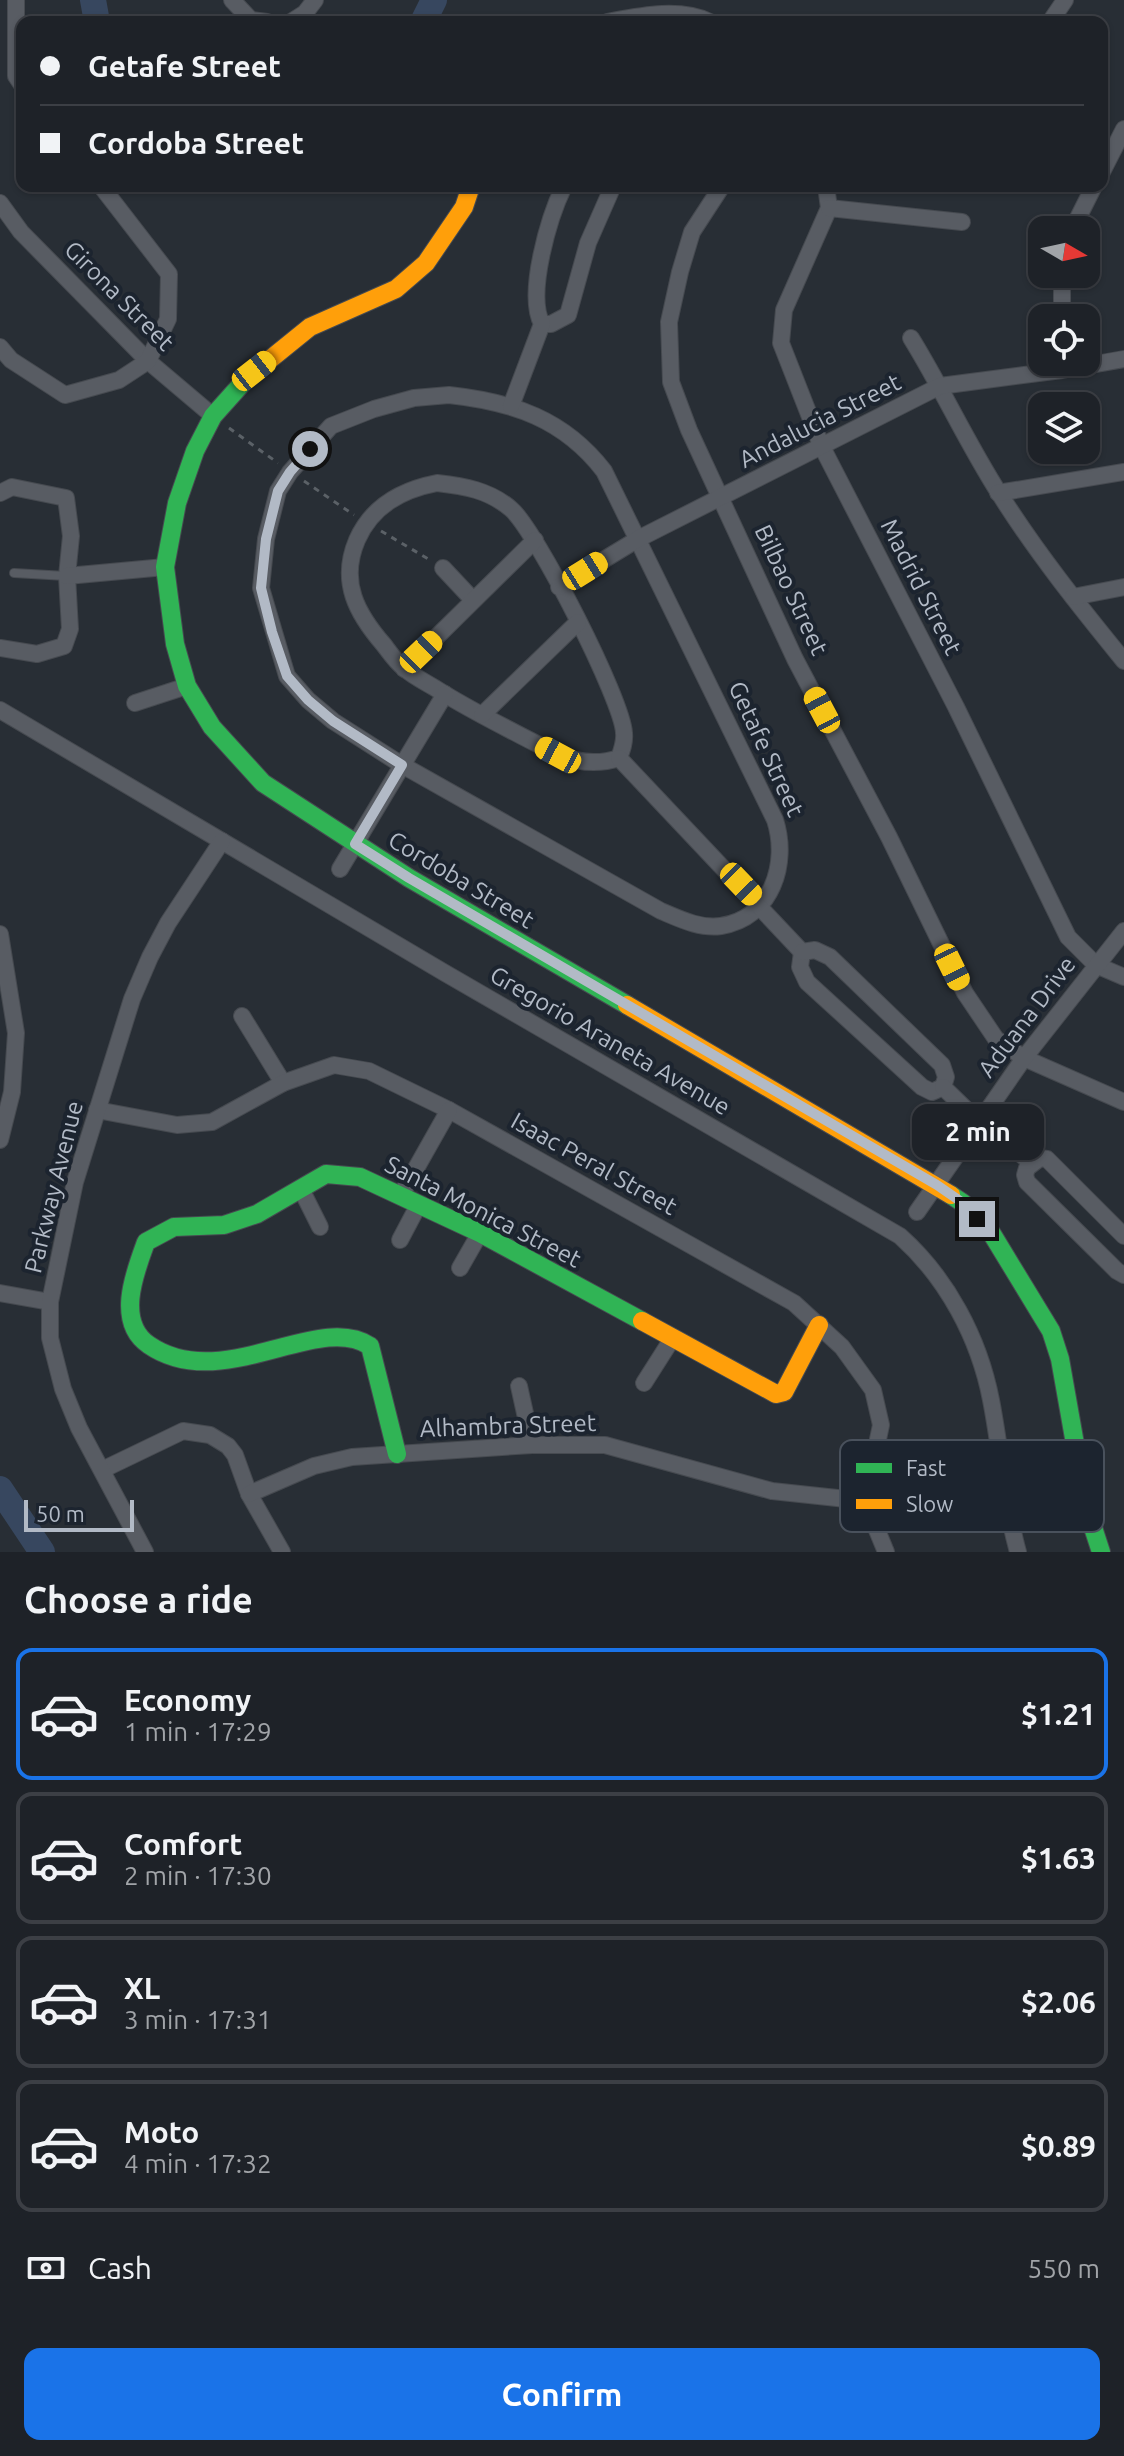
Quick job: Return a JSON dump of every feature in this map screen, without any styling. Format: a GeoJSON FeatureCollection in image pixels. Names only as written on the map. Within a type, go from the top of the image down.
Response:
{"type":"FeatureCollection","features":[{"type":"Feature","properties":{"kind":"street"},"geometry":{"type":"LineString","coordinates":[[232,0],[246,16]]}},
{"type":"Feature","properties":{"kind":"street"},"geometry":{"type":"LineString","coordinates":[[300,16],[315,0]]}},
{"type":"Feature","properties":{"kind":"street"},"geometry":{"type":"LineString","coordinates":[[16,16],[16,76]]}},
{"type":"Feature","properties":{"kind":"street"},"geometry":{"type":"LineString","coordinates":[[1108,160],[1124,129]]}},
{"type":"Feature","properties":{"kind":"street"},"geometry":{"type":"LineString","coordinates":[[0,347],[11,360],[65,395],[119,380],[148,361],[168,319],[169,274],[106,192]]}},
{"type":"Feature","properties":{"kind":"street","name":"Cordoba Street"},"geometry":{"type":"LineString","coordinates":[[469,192],[464,207],[426,263],[396,289],[310,327],[254,371],[213,416],[195,451],[177,503],[165,567],[175,644],[187,686],[212,727],[263,783],[409,878],[963,1203],[992,1234],[1051,1331],[1060,1359],[1074,1440]]}},
{"type":"Feature","properties":{"kind":"street"},"geometry":{"type":"LineString","coordinates":[[511,406],[542,324],[536,294],[547,234],[562,192]]}},
{"type":"Feature","properties":{"kind":"street"},"geometry":{"type":"LineString","coordinates":[[542,324],[551,324],[568,315],[588,243],[610,192]]}},
{"type":"Feature","properties":{"kind":"street","name":"Bilbao Street"},"geometry":{"type":"LineString","coordinates":[[718,192],[692,232],[669,322],[671,382],[689,430],[795,659],[889,837],[965,993],[996,1039],[1024,1058],[1124,1102]]}},
{"type":"Feature","properties":{"kind":"street"},"geometry":{"type":"LineString","coordinates":[[827,192],[829,208],[962,222]]}},
{"type":"Feature","properties":{"kind":"street"},"geometry":{"type":"LineString","coordinates":[[1079,216],[1091,192]]}},
{"type":"Feature","properties":{"kind":"street","name":"Girona Street"},"geometry":{"type":"LineString","coordinates":[[0,203],[21,232],[148,361],[213,416]]}},
{"type":"Feature","properties":{"kind":"street","name":"Madrid Street"},"geometry":{"type":"LineString","coordinates":[[829,208],[784,310],[781,343],[821,445],[956,707],[1068,937],[1096,965],[1124,977]]}},
{"type":"Feature","properties":{"kind":"street"},"geometry":{"type":"LineString","coordinates":[[911,338],[998,493],[1124,661]]}},
{"type":"Feature","properties":{"kind":"street","name":"Andalucia Street"},"geometry":{"type":"LineString","coordinates":[[1100,362],[1124,359]]}},
{"type":"Feature","properties":{"kind":"street","name":"Andalucia Street"},"geometry":{"type":"LineString","coordinates":[[559,587],[638,539],[940,386],[1028,372]]}},
{"type":"Feature","properties":{"kind":"street","name":"Getafe Street"},"geometry":{"type":"LineString","coordinates":[[449,395],[511,406],[562,430],[588,450],[604,471],[775,820],[781,839],[777,878],[761,905],[744,919],[721,926],[701,925],[661,911],[402,765],[333,721],[308,700],[287,676],[261,588],[266,539],[278,491],[290,472],[331,426],[374,409],[414,398],[449,395]]}},
{"type":"Feature","properties":{"kind":"street"},"geometry":{"type":"LineString","coordinates":[[998,493],[1124,472]]}},
{"type":"Feature","properties":{"kind":"street"},"geometry":{"type":"LineString","coordinates":[[437,483],[471,487],[493,496],[513,511],[535,540],[602,669],[621,718],[624,734],[619,758],[607,762],[576,761],[558,755],[404,669],[372,632],[354,604],[349,571],[354,547],[365,522],[384,503],[411,488],[437,483]]}},
{"type":"Feature","properties":{"kind":"street"},"geometry":{"type":"LineString","coordinates":[[0,493],[12,487],[66,498],[71,536],[67,576],[70,629],[64,646],[37,654],[0,648]]}},
{"type":"Feature","properties":{"kind":"street"},"geometry":{"type":"LineString","coordinates":[[404,669],[535,540]]}},
{"type":"Feature","properties":{"kind":"street"},"geometry":{"type":"LineString","coordinates":[[67,576],[165,567]]}},
{"type":"Feature","properties":{"kind":"street"},"geometry":{"type":"LineString","coordinates":[[443,568],[473,600]]}},
{"type":"Feature","properties":{"kind":"street"},"geometry":{"type":"LineString","coordinates":[[1073,597],[1124,587]]}},
{"type":"Feature","properties":{"kind":"street"},"geometry":{"type":"LineString","coordinates":[[482,715],[578,622]]}},
{"type":"Feature","properties":{"kind":"street"},"geometry":{"type":"LineString","coordinates":[[135,703],[187,686]]}},
{"type":"Feature","properties":{"kind":"street"},"geometry":{"type":"LineString","coordinates":[[340,869],[445,694]]}},
{"type":"Feature","properties":{"kind":"street","name":"Gregorio Araneta Avenue"},"geometry":{"type":"LineString","coordinates":[[0,710],[445,973],[900,1236],[924,1258],[963,1319],[979,1357],[991,1399],[997,1440]]}},
{"type":"Feature","properties":{"kind":"street"},"geometry":{"type":"LineString","coordinates":[[619,758],[761,905],[802,952],[800,967],[807,982],[922,1087],[932,1092],[943,1087],[946,1077],[942,1065],[842,968],[824,953],[815,950],[802,952]]}},
{"type":"Feature","properties":{"kind":"street","name":"Parkway Avenue"},"geometry":{"type":"LineString","coordinates":[[145,1552],[79,1428],[63,1389],[50,1338],[50,1302],[75,1182],[132,999],[168,923],[222,841]]}},
{"type":"Feature","properties":{"kind":"street","name":"Aduana Drive"},"geometry":{"type":"LineString","coordinates":[[917,1212],[1024,1058],[1124,931]]}},
{"type":"Feature","properties":{"kind":"street"},"geometry":{"type":"LineString","coordinates":[[0,934],[16,1033],[12,1092],[0,1140]]}},
{"type":"Feature","properties":{"kind":"street"},"geometry":{"type":"LineString","coordinates":[[242,1016],[283,1083]]}},
{"type":"Feature","properties":{"kind":"street","name":"Isaac Peral Street"},"geometry":{"type":"LineString","coordinates":[[97,1110],[177,1125],[212,1122],[283,1083],[334,1065],[369,1071],[449,1110],[794,1303],[842,1347],[873,1390],[881,1425],[878,1440]]}},
{"type":"Feature","properties":{"kind":"street"},"geometry":{"type":"LineString","coordinates":[[943,1087],[979,1122],[1032,1163]]}},
{"type":"Feature","properties":{"kind":"street"},"geometry":{"type":"LineString","coordinates":[[401,1195],[449,1110]]}},
{"type":"Feature","properties":{"kind":"street"},"geometry":{"type":"LineString","coordinates":[[1124,1236],[1047,1159],[1042,1157],[1025,1172],[1027,1182],[1124,1275]]}},
{"type":"Feature","properties":{"kind":"street","name":"Santa Monica Street"},"geometry":{"type":"LineString","coordinates":[[397,1454],[370,1346],[365,1339],[344,1335],[237,1360],[169,1357],[147,1346],[135,1333],[129,1309],[134,1274],[146,1242],[174,1227],[224,1225],[250,1217],[302,1191],[310,1182],[326,1174],[360,1177],[480,1233],[776,1394],[784,1392],[819,1325]]}},
{"type":"Feature","properties":{"kind":"street"},"geometry":{"type":"LineString","coordinates":[[302,1191],[320,1227]]}},
{"type":"Feature","properties":{"kind":"street"},"geometry":{"type":"LineString","coordinates":[[400,1240],[419,1204]]}},
{"type":"Feature","properties":{"kind":"street"},"geometry":{"type":"LineString","coordinates":[[460,1268],[480,1233]]}},
{"type":"Feature","properties":{"kind":"street"},"geometry":{"type":"LineString","coordinates":[[0,1293],[50,1302]]}},
{"type":"Feature","properties":{"kind":"street"},"geometry":{"type":"LineString","coordinates":[[644,1383],[672,1339]]}},
{"type":"Feature","properties":{"kind":"street"},"geometry":{"type":"LineString","coordinates":[[519,1386],[532,1445]]}},
{"type":"Feature","properties":{"kind":"street"},"geometry":{"type":"LineString","coordinates":[[102,1470],[183,1431],[210,1435],[228,1446],[235,1455],[249,1494],[282,1552]]}},
{"type":"Feature","properties":{"kind":"street","name":"Alhambra Street"},"geometry":{"type":"LineString","coordinates":[[249,1494],[314,1466],[352,1457],[532,1445],[605,1445],[772,1491],[840,1498]]}},
{"type":"Feature","properties":{"kind":"street"},"geometry":{"type":"LineString","coordinates":[[878,1532],[886,1552]]}},
{"type":"Feature","properties":{"kind":"street","name":"Gregorio Araneta Avenue"},"geometry":{"type":"LineString","coordinates":[[1012,1532],[1018,1552]]}},
{"type":"Feature","properties":{"kind":"street","name":"Cordoba Street"},"geometry":{"type":"LineString","coordinates":[[1094,1532],[1101,1552]]}},
{"type":"Feature","properties":{"kind":"lane"},"geometry":{"type":"LineString","coordinates":[[14,573],[67,576]]}},
{"type":"Feature","properties":{"kind":"path"},"geometry":{"type":"LineString","coordinates":[[213,416],[365,522],[443,568]]}},
{"type":"Feature","properties":{"kind":"waterway"},"geometry":{"type":"LineString","coordinates":[[93,0],[96,16]]}},
{"type":"Feature","properties":{"kind":"waterway"},"geometry":{"type":"LineString","coordinates":[[426,16],[434,0]]}},
{"type":"Feature","properties":{"kind":"waterway"},"geometry":{"type":"LineString","coordinates":[[0,1489],[42,1552]]}},
{"type":"Feature","properties":{"kind":"traffic: fast"},"geometry":{"type":"LineString","coordinates":[[247,378],[213,416],[195,451],[177,503],[165,567],[175,644],[187,686],[212,727],[263,783],[409,878],[627,1005]]}},
{"type":"Feature","properties":{"kind":"traffic: fast"},"geometry":{"type":"LineString","coordinates":[[397,1454],[370,1346],[349,1338],[324,1338],[237,1358],[207,1361],[177,1358],[149,1345],[139,1335],[130,1310],[133,1282],[146,1242],[174,1227],[224,1225],[257,1214],[326,1174],[360,1177],[480,1233],[642,1321]]}},
{"type":"Feature","properties":{"kind":"traffic: fast"},"geometry":{"type":"LineString","coordinates":[[951,1195],[963,1203],[992,1234],[1051,1331],[1060,1359],[1074,1440]]}},
{"type":"Feature","properties":{"kind":"traffic: fast"},"geometry":{"type":"LineString","coordinates":[[1094,1532],[1101,1552]]}},
{"type":"Feature","properties":{"kind":"traffic: slow"},"geometry":{"type":"LineString","coordinates":[[247,378],[310,327],[396,289],[426,263],[464,207],[469,192]]}},
{"type":"Feature","properties":{"kind":"traffic: slow"},"geometry":{"type":"LineString","coordinates":[[627,1005],[951,1195]]}},
{"type":"Feature","properties":{"kind":"traffic: slow"},"geometry":{"type":"LineString","coordinates":[[642,1321],[776,1394],[784,1392],[819,1325]]}},
{"type":"Feature","properties":{"kind":"route"},"geometry":{"type":"LineString","coordinates":[[310,449],[278,491],[266,539],[261,588],[287,676],[308,700],[333,721],[402,765],[355,844],[937,1185],[963,1203],[977,1219]]}}]}
